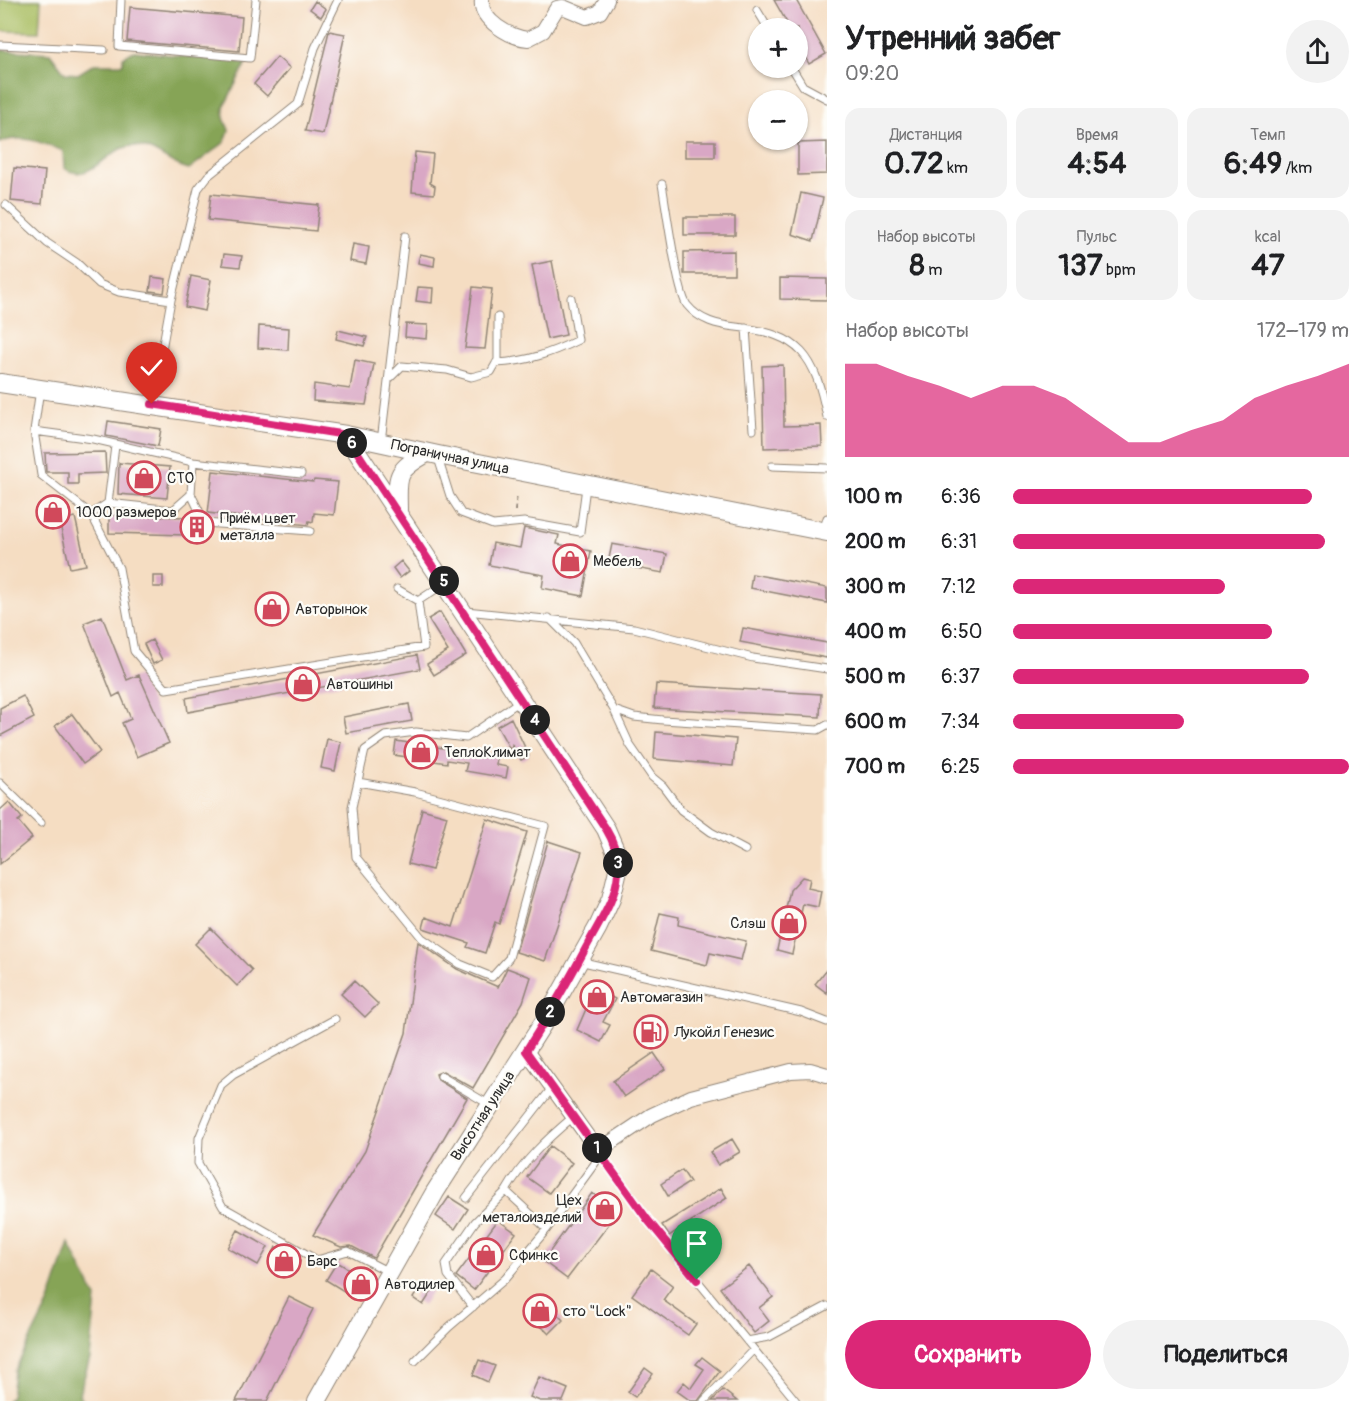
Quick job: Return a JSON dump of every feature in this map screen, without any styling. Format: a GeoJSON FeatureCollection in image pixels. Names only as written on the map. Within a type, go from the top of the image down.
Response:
{"type":"FeatureCollection","features":[{"type":"Feature","properties":{"kind":"street"},"geometry":{"type":"LineString","coordinates":[[482,0],[482,9],[486,16],[510,35],[528,39],[543,31],[557,8],[563,7],[587,17],[600,12],[607,0]]}},
{"type":"Feature","properties":{"kind":"street","name":"Пограничная улица"},"geometry":{"type":"LineString","coordinates":[[0,383],[152,404],[346,435],[586,485],[826,527]]}},
{"type":"Feature","properties":{"kind":"street","name":"Высотная улица"},"geometry":{"type":"LineString","coordinates":[[317,1401],[435,1192],[526,1051],[579,961],[614,892],[618,874],[616,854],[606,829],[346,435]]}},
{"type":"Feature","properties":{"kind":"street"},"geometry":{"type":"LineString","coordinates":[[398,513],[400,472],[407,464],[432,454]]}},
{"type":"Feature","properties":{"kind":"street"},"geometry":{"type":"LineString","coordinates":[[526,1051],[600,1153],[652,1115],[692,1097],[791,1071],[810,1070],[827,1075]]}},
{"type":"Feature","properties":{"kind":"lane"},"geometry":{"type":"LineString","coordinates":[[121,0],[119,46],[250,58],[256,0]]}},
{"type":"Feature","properties":{"kind":"lane"},"geometry":{"type":"LineString","coordinates":[[152,404],[171,300],[200,185],[298,104],[315,48],[338,0]]}},
{"type":"Feature","properties":{"kind":"lane"},"geometry":{"type":"LineString","coordinates":[[758,10],[762,18]]}},
{"type":"Feature","properties":{"kind":"lane"},"geometry":{"type":"LineString","coordinates":[[0,45],[104,50]]}},
{"type":"Feature","properties":{"kind":"lane"},"geometry":{"type":"LineString","coordinates":[[798,78],[803,86],[827,99]]}},
{"type":"Feature","properties":{"kind":"lane"},"geometry":{"type":"LineString","coordinates":[[662,184],[674,255],[686,304],[700,317],[717,325],[746,328],[784,338],[808,355],[820,380],[827,417]]}},
{"type":"Feature","properties":{"kind":"lane"},"geometry":{"type":"LineString","coordinates":[[6,205],[47,243],[77,263],[99,284],[119,292],[171,300]]}},
{"type":"Feature","properties":{"kind":"lane"},"geometry":{"type":"LineString","coordinates":[[381,442],[405,236]]}},
{"type":"Feature","properties":{"kind":"lane"},"geometry":{"type":"LineString","coordinates":[[496,363],[520,362],[553,352],[578,340],[571,298]]}},
{"type":"Feature","properties":{"kind":"lane"},"geometry":{"type":"LineString","coordinates":[[389,380],[402,366],[447,370],[471,377],[491,372],[496,363],[498,317]]}},
{"type":"Feature","properties":{"kind":"lane"},"geometry":{"type":"LineString","coordinates":[[746,328],[753,430]]}},
{"type":"Feature","properties":{"kind":"lane"},"geometry":{"type":"LineString","coordinates":[[40,389],[34,431],[41,476],[91,514],[119,568],[134,651],[166,689],[424,646],[418,601]]}},
{"type":"Feature","properties":{"kind":"lane"},"geometry":{"type":"LineString","coordinates":[[34,431],[93,439],[115,446],[193,462],[302,474]]}},
{"type":"Feature","properties":{"kind":"lane"},"geometry":{"type":"LineString","coordinates":[[108,503],[115,446]]}},
{"type":"Feature","properties":{"kind":"lane"},"geometry":{"type":"LineString","coordinates":[[432,454],[450,496],[461,513],[493,525],[524,522],[580,532],[586,485]]}},
{"type":"Feature","properties":{"kind":"lane"},"geometry":{"type":"LineString","coordinates":[[193,462],[190,494],[205,523],[310,531]]}},
{"type":"Feature","properties":{"kind":"lane"},"geometry":{"type":"LineString","coordinates":[[772,466],[827,468]]}},
{"type":"Feature","properties":{"kind":"lane"},"geometry":{"type":"LineString","coordinates":[[91,514],[108,503],[173,510],[190,494]]}},
{"type":"Feature","properties":{"kind":"lane"},"geometry":{"type":"LineString","coordinates":[[418,601],[445,583]]}},
{"type":"Feature","properties":{"kind":"lane"},"geometry":{"type":"LineString","coordinates":[[397,590],[418,601]]}},
{"type":"Feature","properties":{"kind":"lane"},"geometry":{"type":"LineString","coordinates":[[463,610],[634,628],[753,658],[827,669]]}},
{"type":"Feature","properties":{"kind":"lane"},"geometry":{"type":"LineString","coordinates":[[549,618],[574,643],[614,710],[620,726],[644,767],[663,786],[681,810],[711,832],[745,850]]}},
{"type":"Feature","properties":{"kind":"lane"},"geometry":{"type":"LineString","coordinates":[[358,782],[415,792],[545,826],[509,958],[492,977],[460,964],[422,938],[356,857],[352,807],[365,750],[385,736],[416,732],[466,738],[522,700]]}},
{"type":"Feature","properties":{"kind":"lane"},"geometry":{"type":"LineString","coordinates":[[614,710],[634,717],[717,725],[818,730],[827,724]]}},
{"type":"Feature","properties":{"kind":"lane"},"geometry":{"type":"LineString","coordinates":[[1,785],[41,823]]}},
{"type":"Feature","properties":{"kind":"lane"},"geometry":{"type":"LineString","coordinates":[[579,961],[801,1012],[827,1022]]}},
{"type":"Feature","properties":{"kind":"lane"},"geometry":{"type":"LineString","coordinates":[[335,1018],[233,1075],[221,1085],[199,1138],[198,1163],[223,1207],[317,1260],[348,1251],[390,1273]]}},
{"type":"Feature","properties":{"kind":"lane"},"geometry":{"type":"LineString","coordinates":[[441,1076],[490,1105]]}},
{"type":"Feature","properties":{"kind":"lane"},"geometry":{"type":"LineString","coordinates":[[466,1198],[552,1088]]}},
{"type":"Feature","properties":{"kind":"lane"},"geometry":{"type":"LineString","coordinates":[[473,1307],[448,1275],[446,1264],[475,1222],[506,1191],[516,1174],[546,1139],[573,1117]]}},
{"type":"Feature","properties":{"kind":"lane"},"geometry":{"type":"LineString","coordinates":[[415,1361],[505,1279],[547,1229],[600,1153],[647,1219],[796,1401]]}},
{"type":"Feature","properties":{"kind":"lane"},"geometry":{"type":"LineString","coordinates":[[506,1191],[547,1229]]}},
{"type":"Feature","properties":{"kind":"lane"},"geometry":{"type":"LineString","coordinates":[[747,1341],[769,1337],[827,1306]]}},
{"type":"Feature","properties":{"kind":"lane"},"geometry":{"type":"LineString","coordinates":[[704,1401],[753,1350]]}},
{"type":"Feature","properties":{"kind":"path"},"geometry":{"type":"LineString","coordinates":[[515,511],[518,494]]}},
{"type":"Feature","properties":{"kind":"green space"},"geometry":{"type":"Polygon","coordinates":[[[0,0],[41,0],[39,32],[0,31],[0,0]]]}},
{"type":"Feature","properties":{"kind":"green space"},"geometry":{"type":"Polygon","coordinates":[[[0,50],[50,53],[65,73],[78,74],[94,64],[123,64],[123,57],[134,51],[246,63],[224,107],[224,118],[229,130],[225,142],[189,169],[149,149],[133,146],[123,148],[95,167],[80,173],[64,168],[63,151],[48,145],[24,139],[0,143],[0,50]]]}},
{"type":"Feature","properties":{"kind":"green space"},"geometry":{"type":"Polygon","coordinates":[[[69,1243],[96,1298],[90,1358],[79,1394],[84,1401],[7,1401],[11,1396],[14,1372],[49,1302],[69,1243]]]}},
{"type":"Feature","properties":{"kind":"building"},"geometry":{"type":"Polygon","coordinates":[[[774,0],[796,0],[806,18],[784,18],[774,0]]]}},
{"type":"Feature","properties":{"kind":"building"},"geometry":{"type":"Polygon","coordinates":[[[315,1],[326,9],[321,17],[310,9],[315,1]]]}},
{"type":"Feature","properties":{"kind":"building"},"geometry":{"type":"Polygon","coordinates":[[[130,7],[242,17],[239,51],[127,41],[130,7]]]}},
{"type":"Feature","properties":{"kind":"building"},"geometry":{"type":"Polygon","coordinates":[[[808,22],[826,54],[809,64],[808,62],[808,22]]]}},
{"type":"Feature","properties":{"kind":"building"},"geometry":{"type":"Polygon","coordinates":[[[329,31],[345,34],[323,134],[305,131],[329,31]]]}},
{"type":"Feature","properties":{"kind":"building"},"geometry":{"type":"Polygon","coordinates":[[[277,57],[290,68],[267,96],[254,84],[277,57]]]}},
{"type":"Feature","properties":{"kind":"building"},"geometry":{"type":"Polygon","coordinates":[[[685,141],[715,141],[715,157],[685,157],[685,141]]]}},
{"type":"Feature","properties":{"kind":"building"},"geometry":{"type":"Polygon","coordinates":[[[827,142],[827,174],[798,175],[798,150],[808,150],[808,143],[827,142]]]}},
{"type":"Feature","properties":{"kind":"building"},"geometry":{"type":"Polygon","coordinates":[[[415,152],[433,154],[430,183],[435,186],[434,194],[412,192],[415,152]]]}},
{"type":"Feature","properties":{"kind":"building"},"geometry":{"type":"Polygon","coordinates":[[[14,168],[45,171],[42,204],[11,201],[14,168]]]}},
{"type":"Feature","properties":{"kind":"building"},"geometry":{"type":"Polygon","coordinates":[[[801,193],[823,198],[813,241],[792,234],[801,193]]]}},
{"type":"Feature","properties":{"kind":"building"},"geometry":{"type":"Polygon","coordinates":[[[211,194],[319,205],[316,231],[208,220],[211,194]]]}},
{"type":"Feature","properties":{"kind":"building"},"geometry":{"type":"Polygon","coordinates":[[[684,217],[735,217],[735,235],[684,235],[684,217]]]}},
{"type":"Feature","properties":{"kind":"building"},"geometry":{"type":"Polygon","coordinates":[[[353,244],[369,247],[366,264],[350,261],[353,244]]]}},
{"type":"Feature","properties":{"kind":"building"},"geometry":{"type":"Polygon","coordinates":[[[734,251],[734,274],[684,274],[684,252],[734,251]]]}},
{"type":"Feature","properties":{"kind":"building"},"geometry":{"type":"Polygon","coordinates":[[[224,254],[242,256],[240,267],[222,265],[224,254]]]}},
{"type":"Feature","properties":{"kind":"building"},"geometry":{"type":"Polygon","coordinates":[[[420,254],[435,257],[434,266],[418,263],[420,254]]]}},
{"type":"Feature","properties":{"kind":"building"},"geometry":{"type":"Polygon","coordinates":[[[552,261],[566,335],[547,339],[532,265],[552,261]]]}},
{"type":"Feature","properties":{"kind":"building"},"geometry":{"type":"Polygon","coordinates":[[[191,276],[211,280],[205,311],[185,307],[191,276]]]}},
{"type":"Feature","properties":{"kind":"building"},"geometry":{"type":"Polygon","coordinates":[[[152,277],[166,279],[164,293],[150,291],[152,277]]]}},
{"type":"Feature","properties":{"kind":"building"},"geometry":{"type":"Polygon","coordinates":[[[780,278],[827,279],[827,300],[780,299],[780,278]]]}},
{"type":"Feature","properties":{"kind":"building"},"geometry":{"type":"Polygon","coordinates":[[[418,287],[433,288],[432,303],[416,301],[418,287]]]}},
{"type":"Feature","properties":{"kind":"building"},"geometry":{"type":"Polygon","coordinates":[[[473,287],[492,289],[485,349],[465,348],[473,287]]]}},
{"type":"Feature","properties":{"kind":"building"},"geometry":{"type":"Polygon","coordinates":[[[406,324],[428,325],[427,339],[405,337],[406,324]]]}},
{"type":"Feature","properties":{"kind":"building"},"geometry":{"type":"Polygon","coordinates":[[[259,326],[289,328],[288,350],[258,348],[259,326]]]}},
{"type":"Feature","properties":{"kind":"building"},"geometry":{"type":"Polygon","coordinates":[[[338,330],[367,337],[364,346],[336,339],[338,330]]]}},
{"type":"Feature","properties":{"kind":"building"},"geometry":{"type":"Polygon","coordinates":[[[355,360],[374,364],[366,405],[313,401],[314,384],[350,389],[355,360]]]}},
{"type":"Feature","properties":{"kind":"building"},"geometry":{"type":"Polygon","coordinates":[[[783,365],[784,426],[821,425],[822,446],[764,448],[762,366],[783,365]]]}},
{"type":"Feature","properties":{"kind":"building"},"geometry":{"type":"Polygon","coordinates":[[[108,421],[161,429],[158,446],[106,436],[108,421]]]}},
{"type":"Feature","properties":{"kind":"building"},"geometry":{"type":"Polygon","coordinates":[[[105,452],[106,473],[78,474],[78,484],[68,484],[68,472],[46,472],[45,453],[105,452]]]}},
{"type":"Feature","properties":{"kind":"building","name":"СТО"},"geometry":{"type":"Polygon","coordinates":[[[119,463],[170,467],[167,498],[118,494],[119,463]]]}},
{"type":"Feature","properties":{"kind":"building"},"geometry":{"type":"Polygon","coordinates":[[[213,471],[313,482],[314,480],[338,482],[334,515],[314,513],[313,522],[309,521],[308,525],[208,513],[213,471]]]}},
{"type":"Feature","properties":{"kind":"building"},"geometry":{"type":"Polygon","coordinates":[[[109,515],[187,517],[187,535],[109,533],[109,515]]]}},
{"type":"Feature","properties":{"kind":"building"},"geometry":{"type":"Polygon","coordinates":[[[75,517],[86,565],[70,568],[59,520],[75,517]]]}},
{"type":"Feature","properties":{"kind":"building"},"geometry":{"type":"Polygon","coordinates":[[[524,528],[559,535],[557,544],[591,551],[583,596],[542,588],[544,575],[489,565],[493,543],[520,548],[524,528]]]}},
{"type":"Feature","properties":{"kind":"building"},"geometry":{"type":"Polygon","coordinates":[[[612,544],[667,554],[663,573],[608,563],[612,544]]]}},
{"type":"Feature","properties":{"kind":"building"},"geometry":{"type":"Polygon","coordinates":[[[401,561],[409,571],[400,578],[393,568],[401,561]]]}},
{"type":"Feature","properties":{"kind":"building"},"geometry":{"type":"Polygon","coordinates":[[[752,574],[827,588],[827,603],[750,588],[752,574]]]}},
{"type":"Feature","properties":{"kind":"building"},"geometry":{"type":"Polygon","coordinates":[[[153,576],[163,576],[163,587],[153,587],[153,576]]]}},
{"type":"Feature","properties":{"kind":"building"},"geometry":{"type":"Polygon","coordinates":[[[440,612],[466,655],[434,675],[427,664],[448,651],[428,619],[440,612]]]}},
{"type":"Feature","properties":{"kind":"building"},"geometry":{"type":"Polygon","coordinates":[[[102,616],[127,680],[139,675],[169,743],[137,757],[122,723],[131,719],[120,693],[113,697],[84,623],[102,616]]]}},
{"type":"Feature","properties":{"kind":"building"},"geometry":{"type":"Polygon","coordinates":[[[743,628],[827,643],[827,658],[740,642],[743,628]]]}},
{"type":"Feature","properties":{"kind":"building"},"geometry":{"type":"Polygon","coordinates":[[[152,640],[162,660],[153,664],[144,644],[152,640]]]}},
{"type":"Feature","properties":{"kind":"building","name":"Автошины"},"geometry":{"type":"Polygon","coordinates":[[[417,655],[420,669],[188,712],[186,698],[417,655]]]}},
{"type":"Feature","properties":{"kind":"building"},"geometry":{"type":"Polygon","coordinates":[[[656,684],[821,694],[820,717],[654,708],[656,684]]]}},
{"type":"Feature","properties":{"kind":"building"},"geometry":{"type":"Polygon","coordinates":[[[23,696],[34,718],[0,736],[0,708],[23,696]]]}},
{"type":"Feature","properties":{"kind":"building"},"geometry":{"type":"Polygon","coordinates":[[[409,704],[412,721],[346,733],[343,717],[409,704]]]}},
{"type":"Feature","properties":{"kind":"building"},"geometry":{"type":"Polygon","coordinates":[[[72,714],[100,752],[83,764],[55,726],[72,714]]]}},
{"type":"Feature","properties":{"kind":"building"},"geometry":{"type":"Polygon","coordinates":[[[511,718],[529,756],[521,760],[512,745],[511,751],[497,726],[511,718]]]}},
{"type":"Feature","properties":{"kind":"building"},"geometry":{"type":"Polygon","coordinates":[[[656,732],[736,739],[733,766],[654,759],[656,732]]]}},
{"type":"Feature","properties":{"kind":"building"},"geometry":{"type":"Polygon","coordinates":[[[327,739],[341,742],[335,771],[321,768],[327,739]]]}},
{"type":"Feature","properties":{"kind":"building"},"geometry":{"type":"Polygon","coordinates":[[[396,741],[497,756],[496,765],[508,767],[506,778],[465,771],[467,763],[447,760],[447,763],[394,755],[396,741]]]}},
{"type":"Feature","properties":{"kind":"building"},"geometry":{"type":"Polygon","coordinates":[[[9,802],[22,818],[18,821],[32,838],[0,864],[0,810],[9,802]]]}},
{"type":"Feature","properties":{"kind":"building"},"geometry":{"type":"Polygon","coordinates":[[[422,809],[447,816],[432,870],[408,864],[422,809]]]}},
{"type":"Feature","properties":{"kind":"building"},"geometry":{"type":"Polygon","coordinates":[[[487,819],[527,832],[499,924],[495,922],[485,953],[467,947],[469,943],[423,928],[426,917],[453,927],[487,819]]]}},
{"type":"Feature","properties":{"kind":"building"},"geometry":{"type":"Polygon","coordinates":[[[548,841],[582,852],[545,961],[516,952],[548,841]]]}},
{"type":"Feature","properties":{"kind":"building"},"geometry":{"type":"Polygon","coordinates":[[[802,877],[810,879],[808,888],[821,891],[818,907],[803,904],[792,954],[777,950],[790,890],[802,877]]]}},
{"type":"Feature","properties":{"kind":"building"},"geometry":{"type":"Polygon","coordinates":[[[660,913],[679,917],[678,925],[746,941],[741,960],[710,953],[707,965],[651,951],[660,913]]]}},
{"type":"Feature","properties":{"kind":"building"},"geometry":{"type":"Polygon","coordinates":[[[211,928],[252,970],[237,986],[195,944],[211,928]]]}},
{"type":"Feature","properties":{"kind":"building"},"geometry":{"type":"Polygon","coordinates":[[[418,942],[457,969],[498,987],[507,968],[531,977],[523,1002],[473,1088],[443,1071],[436,1074],[438,1080],[467,1098],[374,1258],[351,1246],[341,1247],[313,1235],[365,1151],[406,1033],[418,942]]]}},
{"type":"Feature","properties":{"kind":"building"},"geometry":{"type":"Polygon","coordinates":[[[827,969],[827,993],[815,984],[827,969]]]}},
{"type":"Feature","properties":{"kind":"building"},"geometry":{"type":"Polygon","coordinates":[[[354,981],[378,1004],[365,1017],[341,994],[354,981]]]}},
{"type":"Feature","properties":{"kind":"building"},"geometry":{"type":"Polygon","coordinates":[[[595,988],[615,999],[603,1022],[610,1025],[601,1042],[577,1030],[595,988]]]}},
{"type":"Feature","properties":{"kind":"building"},"geometry":{"type":"Polygon","coordinates":[[[644,1018],[664,1031],[657,1042],[637,1030],[644,1018]]]}},
{"type":"Feature","properties":{"kind":"building"},"geometry":{"type":"Polygon","coordinates":[[[654,1053],[665,1069],[624,1097],[613,1081],[654,1053]]]}},
{"type":"Feature","properties":{"kind":"building"},"geometry":{"type":"Polygon","coordinates":[[[732,1139],[740,1152],[718,1165],[710,1152],[732,1139]]]}},
{"type":"Feature","properties":{"kind":"building"},"geometry":{"type":"Polygon","coordinates":[[[550,1146],[572,1163],[549,1193],[527,1177],[550,1146]]]}},
{"type":"Feature","properties":{"kind":"building"},"geometry":{"type":"Polygon","coordinates":[[[682,1170],[690,1182],[668,1196],[661,1184],[682,1170]]]}},
{"type":"Feature","properties":{"kind":"building"},"geometry":{"type":"Polygon","coordinates":[[[721,1188],[727,1198],[669,1236],[662,1225],[721,1188]]]}},
{"type":"Feature","properties":{"kind":"building"},"geometry":{"type":"Polygon","coordinates":[[[592,1193],[618,1212],[567,1279],[543,1261],[592,1193]]]}},
{"type":"Feature","properties":{"kind":"building"},"geometry":{"type":"Polygon","coordinates":[[[449,1197],[468,1209],[455,1229],[436,1216],[449,1197]]]}},
{"type":"Feature","properties":{"kind":"building"},"geometry":{"type":"Polygon","coordinates":[[[498,1220],[516,1233],[474,1290],[456,1276],[498,1220]]]}},
{"type":"Feature","properties":{"kind":"building"},"geometry":{"type":"Polygon","coordinates":[[[238,1230],[268,1247],[258,1265],[228,1248],[238,1230]]]}},
{"type":"Feature","properties":{"kind":"building"},"geometry":{"type":"Polygon","coordinates":[[[276,1247],[300,1261],[295,1271],[271,1257],[276,1247]]]}},
{"type":"Feature","properties":{"kind":"building"},"geometry":{"type":"Polygon","coordinates":[[[337,1262],[371,1282],[360,1301],[326,1280],[337,1262]]]}},
{"type":"Feature","properties":{"kind":"building"},"geometry":{"type":"Polygon","coordinates":[[[749,1266],[773,1297],[759,1308],[769,1321],[754,1333],[720,1288],[749,1266]]]}},
{"type":"Feature","properties":{"kind":"building"},"geometry":{"type":"Polygon","coordinates":[[[651,1269],[673,1286],[663,1300],[696,1324],[688,1335],[632,1295],[651,1269]]]}},
{"type":"Feature","properties":{"kind":"building"},"geometry":{"type":"Polygon","coordinates":[[[422,1284],[432,1291],[423,1305],[413,1298],[422,1284]]]}},
{"type":"Feature","properties":{"kind":"building"},"geometry":{"type":"Polygon","coordinates":[[[289,1297],[313,1309],[267,1401],[236,1401],[289,1297]]]}},
{"type":"Feature","properties":{"kind":"building"},"geometry":{"type":"Polygon","coordinates":[[[543,1300],[563,1320],[549,1334],[529,1314],[543,1300]]]}},
{"type":"Feature","properties":{"kind":"building"},"geometry":{"type":"Polygon","coordinates":[[[702,1357],[720,1371],[698,1401],[691,1401],[677,1391],[684,1382],[691,1388],[704,1369],[696,1364],[702,1357]]]}},
{"type":"Feature","properties":{"kind":"building"},"geometry":{"type":"Polygon","coordinates":[[[479,1360],[495,1366],[488,1382],[473,1375],[479,1360]]]}},
{"type":"Feature","properties":{"kind":"building"},"geometry":{"type":"Polygon","coordinates":[[[645,1368],[653,1374],[635,1397],[628,1392],[645,1368]]]}},
{"type":"Feature","properties":{"kind":"building"},"geometry":{"type":"Polygon","coordinates":[[[539,1377],[568,1389],[563,1401],[540,1401],[530,1397],[539,1377]]]}},
{"type":"Feature","properties":{"kind":"building"},"geometry":{"type":"Polygon","coordinates":[[[723,1390],[737,1401],[712,1401],[723,1390]]]}},
{"type":"Feature","properties":{"kind":"place","name":"СТО"},"geometry":{"type":"Point","coordinates":[144,478]}},
{"type":"Feature","properties":{"kind":"place","name":"1000 размеров"},"geometry":{"type":"Point","coordinates":[53,512]}},
{"type":"Feature","properties":{"kind":"place","name":"Приём цвет металла"},"geometry":{"type":"Point","coordinates":[197,527]}},
{"type":"Feature","properties":{"kind":"place","name":"Мебель"},"geometry":{"type":"Point","coordinates":[570,561]}},
{"type":"Feature","properties":{"kind":"place","name":"Авторынок"},"geometry":{"type":"Point","coordinates":[272,609]}},
{"type":"Feature","properties":{"kind":"place","name":"Автошины"},"geometry":{"type":"Point","coordinates":[303,684]}},
{"type":"Feature","properties":{"kind":"place","name":"ТеплоКлимат"},"geometry":{"type":"Point","coordinates":[421,752]}},
{"type":"Feature","properties":{"kind":"place","name":"Слэш"},"geometry":{"type":"Point","coordinates":[789,923]}},
{"type":"Feature","properties":{"kind":"place","name":"Автомагазин"},"geometry":{"type":"Point","coordinates":[597,997]}},
{"type":"Feature","properties":{"kind":"place","name":"Лукойл Генезис"},"geometry":{"type":"Point","coordinates":[651,1032]}},
{"type":"Feature","properties":{"kind":"place","name":"Цех металоизделий"},"geometry":{"type":"Point","coordinates":[605,1209]}},
{"type":"Feature","properties":{"kind":"place","name":"Сфинкс"},"geometry":{"type":"Point","coordinates":[486,1255]}},
{"type":"Feature","properties":{"kind":"place","name":"Барс"},"geometry":{"type":"Point","coordinates":[284,1261]}},
{"type":"Feature","properties":{"kind":"place","name":"Автодилер"},"geometry":{"type":"Point","coordinates":[361,1284]}},
{"type":"Feature","properties":{"kind":"place","name":"сто \"Lock\""},"geometry":{"type":"Point","coordinates":[540,1311]}},
{"type":"Feature","properties":{"kind":"route"},"geometry":{"type":"LineString","coordinates":[[152,404],[346,435],[606,829],[612,840],[618,863],[617,879],[611,899],[555,1004],[526,1051],[647,1219],[697,1280]]}}]}
